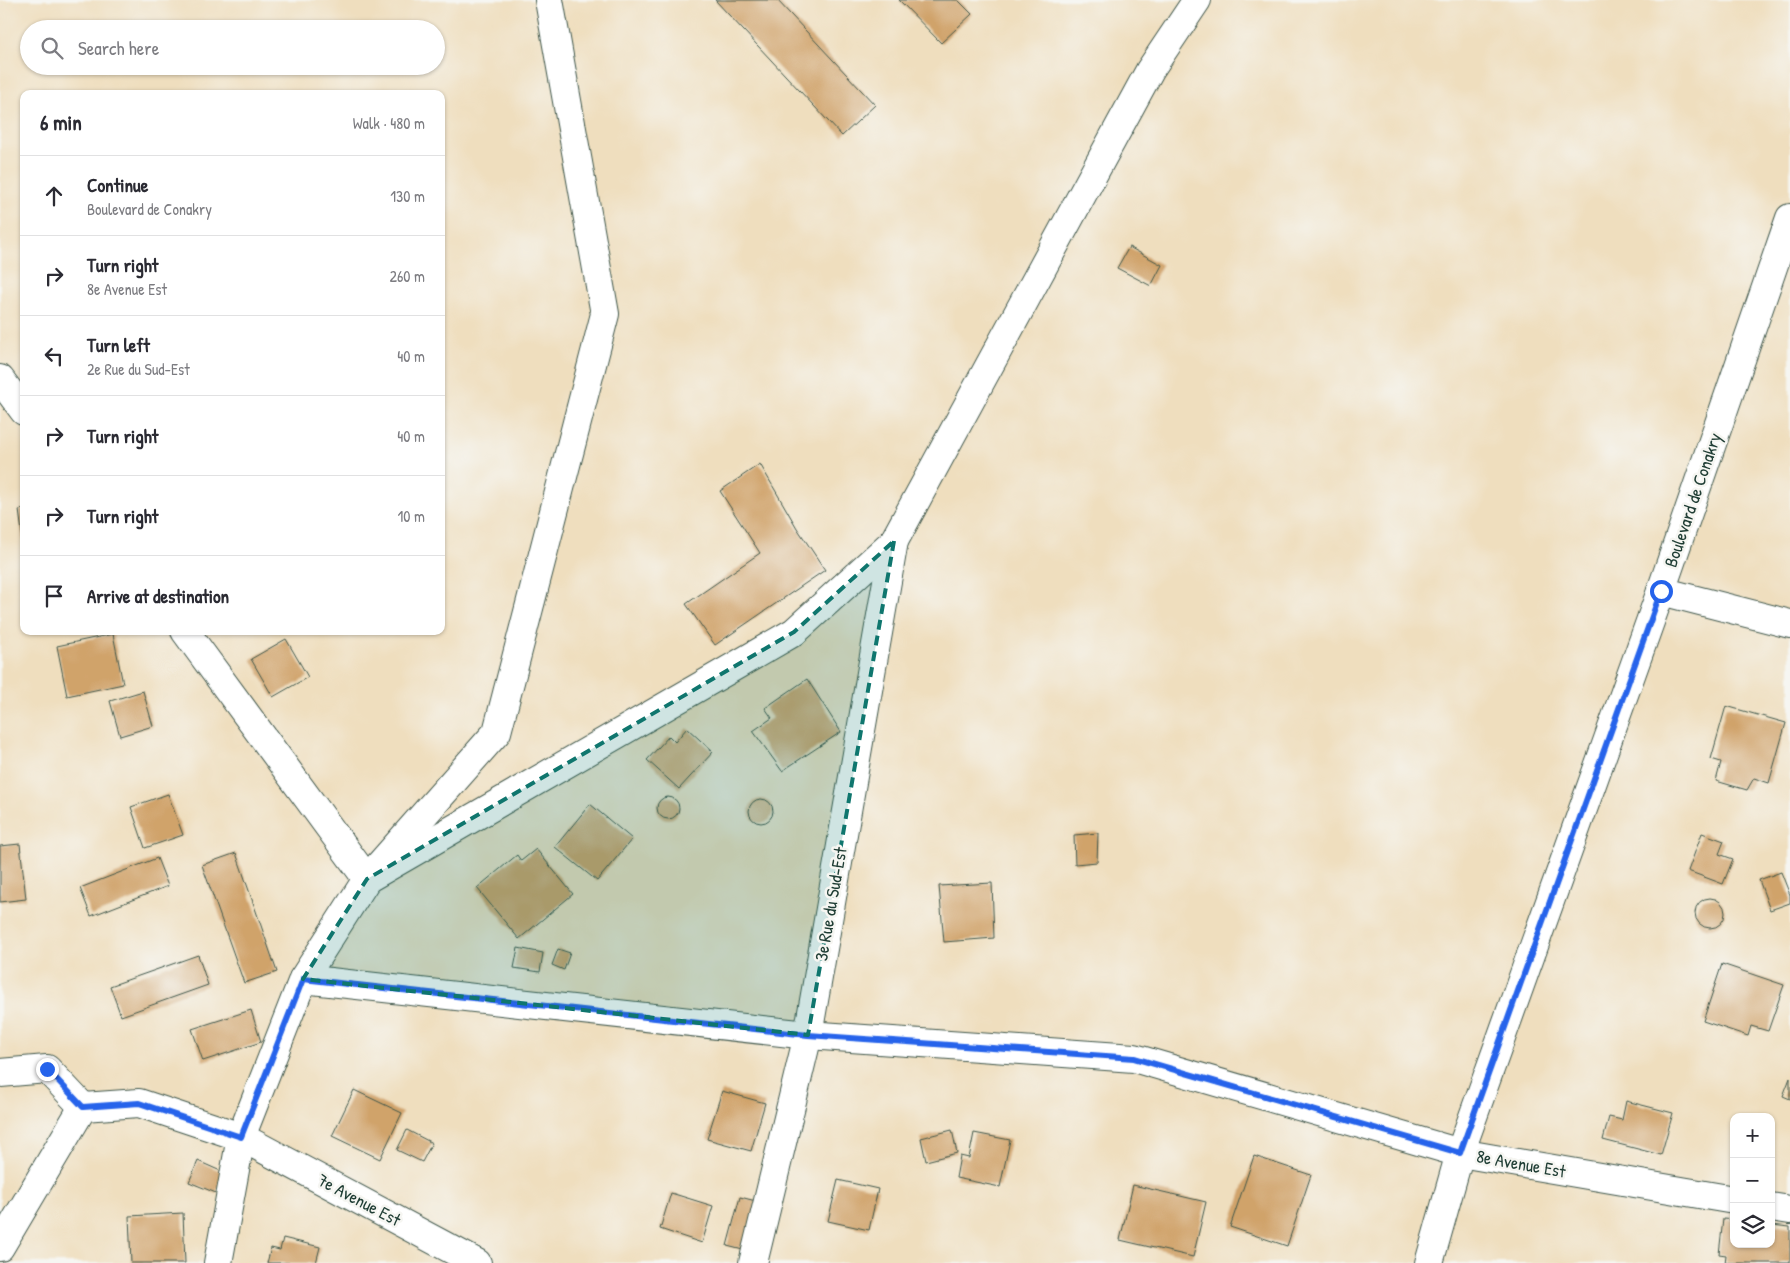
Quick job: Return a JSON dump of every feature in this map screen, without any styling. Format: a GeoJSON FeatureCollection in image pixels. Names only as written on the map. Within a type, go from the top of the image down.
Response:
{"type":"FeatureCollection","features":[{"type":"Feature","properties":{"kind":"street"},"geometry":{"type":"LineString","coordinates":[[218,1263],[241,1137],[303,979],[367,879],[497,732],[605,314],[548,0]]}},
{"type":"Feature","properties":{"kind":"street"},"geometry":{"type":"LineString","coordinates":[[367,879],[794,632],[894,541],[1150,70],[1197,0]]}},
{"type":"Feature","properties":{"kind":"street","name":"Boulevard de Conakry"},"geometry":{"type":"LineString","coordinates":[[1429,1263],[1460,1153],[1661,591],[1790,218]]}},
{"type":"Feature","properties":{"kind":"street"},"geometry":{"type":"LineString","coordinates":[[0,379],[20,406]]}},
{"type":"Feature","properties":{"kind":"street","name":"3e Rue du Sud-Est"},"geometry":{"type":"LineString","coordinates":[[753,1263],[808,1035],[894,541]]}},
{"type":"Feature","properties":{"kind":"street"},"geometry":{"type":"LineString","coordinates":[[1661,591],[1790,624]]}},
{"type":"Feature","properties":{"kind":"street"},"geometry":{"type":"LineString","coordinates":[[188,635],[367,879]]}},
{"type":"Feature","properties":{"kind":"street","name":"8e Avenue Est"},"geometry":{"type":"LineString","coordinates":[[303,979],[808,1035],[1134,1058],[1460,1153],[1730,1199]]}},
{"type":"Feature","properties":{"kind":"street"},"geometry":{"type":"LineString","coordinates":[[0,1073],[47,1069],[83,1107],[0,1247]]}},
{"type":"Feature","properties":{"kind":"street","name":"7e Avenue Est"},"geometry":{"type":"LineString","coordinates":[[83,1107],[139,1103],[241,1137],[477,1263]]}},
{"type":"Feature","properties":{"kind":"street"},"geometry":{"type":"LineString","coordinates":[[1775,1208],[1790,1210]]}},
{"type":"Feature","properties":{"kind":"highlighted area"},"geometry":{"type":"Polygon","coordinates":[[[894,541],[808,1035],[303,979],[367,879],[794,632],[894,541]]]}},
{"type":"Feature","properties":{"kind":"building"},"geometry":{"type":"Polygon","coordinates":[[[715,0],[777,0],[875,105],[842,136],[715,0]]]}},
{"type":"Feature","properties":{"kind":"building"},"geometry":{"type":"Polygon","coordinates":[[[899,0],[958,0],[972,14],[941,43],[899,0]]]}},
{"type":"Feature","properties":{"kind":"building"},"geometry":{"type":"Polygon","coordinates":[[[1129,247],[1162,265],[1151,286],[1117,268],[1129,247]]]}},
{"type":"Feature","properties":{"kind":"building"},"geometry":{"type":"Polygon","coordinates":[[[760,464],[797,528],[825,570],[715,645],[686,604],[760,553],[720,491],[760,464]]]}},
{"type":"Feature","properties":{"kind":"building"},"geometry":{"type":"Polygon","coordinates":[[[113,635],[123,684],[67,696],[57,646],[113,635]]]}},
{"type":"Feature","properties":{"kind":"building"},"geometry":{"type":"Polygon","coordinates":[[[286,639],[308,677],[273,697],[251,659],[286,639]]]}},
{"type":"Feature","properties":{"kind":"building"},"geometry":{"type":"Polygon","coordinates":[[[807,679],[841,732],[782,771],[753,731],[772,718],[765,708],[807,679]]]}},
{"type":"Feature","properties":{"kind":"building"},"geometry":{"type":"Polygon","coordinates":[[[143,691],[153,726],[120,736],[110,701],[143,691]]]}},
{"type":"Feature","properties":{"kind":"building"},"geometry":{"type":"Polygon","coordinates":[[[1726,706],[1786,723],[1769,783],[1754,778],[1747,790],[1716,781],[1721,762],[1711,759],[1726,706]]]}},
{"type":"Feature","properties":{"kind":"building"},"geometry":{"type":"Polygon","coordinates":[[[687,728],[713,752],[679,789],[647,760],[669,736],[675,742],[687,728]]]}},
{"type":"Feature","properties":{"kind":"building"},"geometry":{"type":"Polygon","coordinates":[[[168,794],[183,835],[145,848],[131,807],[168,794]]]}},
{"type":"Feature","properties":{"kind":"building"},"geometry":{"type":"Polygon","coordinates":[[[664,797],[672,797],[679,804],[679,812],[672,819],[664,819],[657,812],[657,804],[664,797]]]}},
{"type":"Feature","properties":{"kind":"building"},"geometry":{"type":"Polygon","coordinates":[[[756,799],[766,799],[773,806],[773,816],[766,823],[756,823],[749,816],[749,806],[756,799]]]}},
{"type":"Feature","properties":{"kind":"building"},"geometry":{"type":"Polygon","coordinates":[[[590,804],[632,839],[597,881],[555,847],[590,804]]]}},
{"type":"Feature","properties":{"kind":"building"},"geometry":{"type":"Polygon","coordinates":[[[1098,833],[1097,862],[1075,864],[1074,835],[1098,833]]]}},
{"type":"Feature","properties":{"kind":"building"},"geometry":{"type":"Polygon","coordinates":[[[1702,833],[1724,841],[1719,854],[1733,859],[1723,884],[1688,871],[1702,833]]]}},
{"type":"Feature","properties":{"kind":"building"},"geometry":{"type":"Polygon","coordinates":[[[20,844],[26,899],[0,902],[0,846],[20,844]]]}},
{"type":"Feature","properties":{"kind":"building"},"geometry":{"type":"Polygon","coordinates":[[[536,849],[573,894],[519,939],[477,888],[517,855],[521,861],[536,849]]]}},
{"type":"Feature","properties":{"kind":"building"},"geometry":{"type":"Polygon","coordinates":[[[236,853],[277,972],[244,983],[202,865],[236,853]]]}},
{"type":"Feature","properties":{"kind":"building"},"geometry":{"type":"Polygon","coordinates":[[[157,858],[168,886],[91,916],[80,888],[157,858]]]}},
{"type":"Feature","properties":{"kind":"building"},"geometry":{"type":"Polygon","coordinates":[[[1781,872],[1790,895],[1790,903],[1770,910],[1759,880],[1781,872]]]}},
{"type":"Feature","properties":{"kind":"building"},"geometry":{"type":"Polygon","coordinates":[[[992,883],[994,938],[944,942],[939,886],[992,883]]]}},
{"type":"Feature","properties":{"kind":"building"},"geometry":{"type":"Polygon","coordinates":[[[1710,898],[1721,902],[1725,913],[1721,924],[1710,928],[1699,924],[1695,913],[1699,902],[1710,898]]]}},
{"type":"Feature","properties":{"kind":"building"},"geometry":{"type":"Polygon","coordinates":[[[518,948],[543,953],[540,972],[514,968],[518,948]]]}},
{"type":"Feature","properties":{"kind":"building"},"geometry":{"type":"Polygon","coordinates":[[[558,949],[570,953],[564,970],[552,965],[558,949]]]}},
{"type":"Feature","properties":{"kind":"building"},"geometry":{"type":"Polygon","coordinates":[[[198,955],[208,985],[121,1016],[110,986],[198,955]]]}},
{"type":"Feature","properties":{"kind":"building"},"geometry":{"type":"Polygon","coordinates":[[[1722,964],[1784,985],[1768,1031],[1751,1026],[1748,1036],[1703,1021],[1722,964]]]}},
{"type":"Feature","properties":{"kind":"building"},"geometry":{"type":"Polygon","coordinates":[[[251,1010],[261,1042],[203,1061],[192,1029],[251,1010]]]}},
{"type":"Feature","properties":{"kind":"building"},"geometry":{"type":"Polygon","coordinates":[[[1790,1078],[1790,1099],[1783,1096],[1790,1078]]]}},
{"type":"Feature","properties":{"kind":"building"},"geometry":{"type":"Polygon","coordinates":[[[354,1090],[402,1113],[380,1159],[332,1136],[354,1090]]]}},
{"type":"Feature","properties":{"kind":"building"},"geometry":{"type":"Polygon","coordinates":[[[722,1091],[765,1103],[751,1151],[707,1139],[722,1091]]]}},
{"type":"Feature","properties":{"kind":"building"},"geometry":{"type":"Polygon","coordinates":[[[1626,1101],[1673,1113],[1661,1155],[1603,1140],[1609,1117],[1622,1120],[1626,1101]]]}},
{"type":"Feature","properties":{"kind":"building"},"geometry":{"type":"Polygon","coordinates":[[[407,1130],[432,1143],[422,1162],[397,1150],[407,1130]]]}},
{"type":"Feature","properties":{"kind":"building"},"geometry":{"type":"Polygon","coordinates":[[[952,1130],[957,1153],[926,1161],[921,1138],[952,1130]]]}},
{"type":"Feature","properties":{"kind":"building"},"geometry":{"type":"Polygon","coordinates":[[[974,1133],[1010,1140],[1000,1187],[956,1178],[960,1156],[969,1158],[974,1133]]]}},
{"type":"Feature","properties":{"kind":"building"},"geometry":{"type":"Polygon","coordinates":[[[1254,1156],[1311,1175],[1287,1246],[1230,1227],[1254,1156]]]}},
{"type":"Feature","properties":{"kind":"building"},"geometry":{"type":"Polygon","coordinates":[[[198,1161],[225,1173],[216,1193],[189,1182],[198,1161]]]}},
{"type":"Feature","properties":{"kind":"building"},"geometry":{"type":"Polygon","coordinates":[[[838,1180],[878,1189],[869,1230],[828,1221],[838,1180]]]}},
{"type":"Feature","properties":{"kind":"building"},"geometry":{"type":"Polygon","coordinates":[[[1133,1185],[1206,1202],[1193,1257],[1120,1240],[1133,1185]]]}},
{"type":"Feature","properties":{"kind":"building"},"geometry":{"type":"Polygon","coordinates":[[[671,1193],[713,1206],[702,1243],[660,1229],[671,1193]]]}},
{"type":"Feature","properties":{"kind":"building"},"geometry":{"type":"Polygon","coordinates":[[[740,1197],[760,1202],[747,1251],[727,1246],[740,1197]]]}},
{"type":"Feature","properties":{"kind":"building"},"geometry":{"type":"Polygon","coordinates":[[[183,1213],[185,1263],[131,1263],[129,1216],[183,1213]]]}},
{"type":"Feature","properties":{"kind":"building"},"geometry":{"type":"Polygon","coordinates":[[[1723,1219],[1730,1220],[1730,1248],[1775,1248],[1775,1225],[1790,1227],[1790,1263],[1725,1263],[1726,1255],[1719,1254],[1723,1219]]]}},
{"type":"Feature","properties":{"kind":"building"},"geometry":{"type":"Polygon","coordinates":[[[283,1238],[320,1247],[316,1263],[267,1263],[271,1248],[280,1250],[283,1238]]]}},
{"type":"Feature","properties":{"kind":"route"},"geometry":{"type":"LineString","coordinates":[[47,1069],[83,1107],[139,1103],[241,1137],[303,979],[808,1035],[1134,1058],[1460,1153],[1661,591]]}}]}
